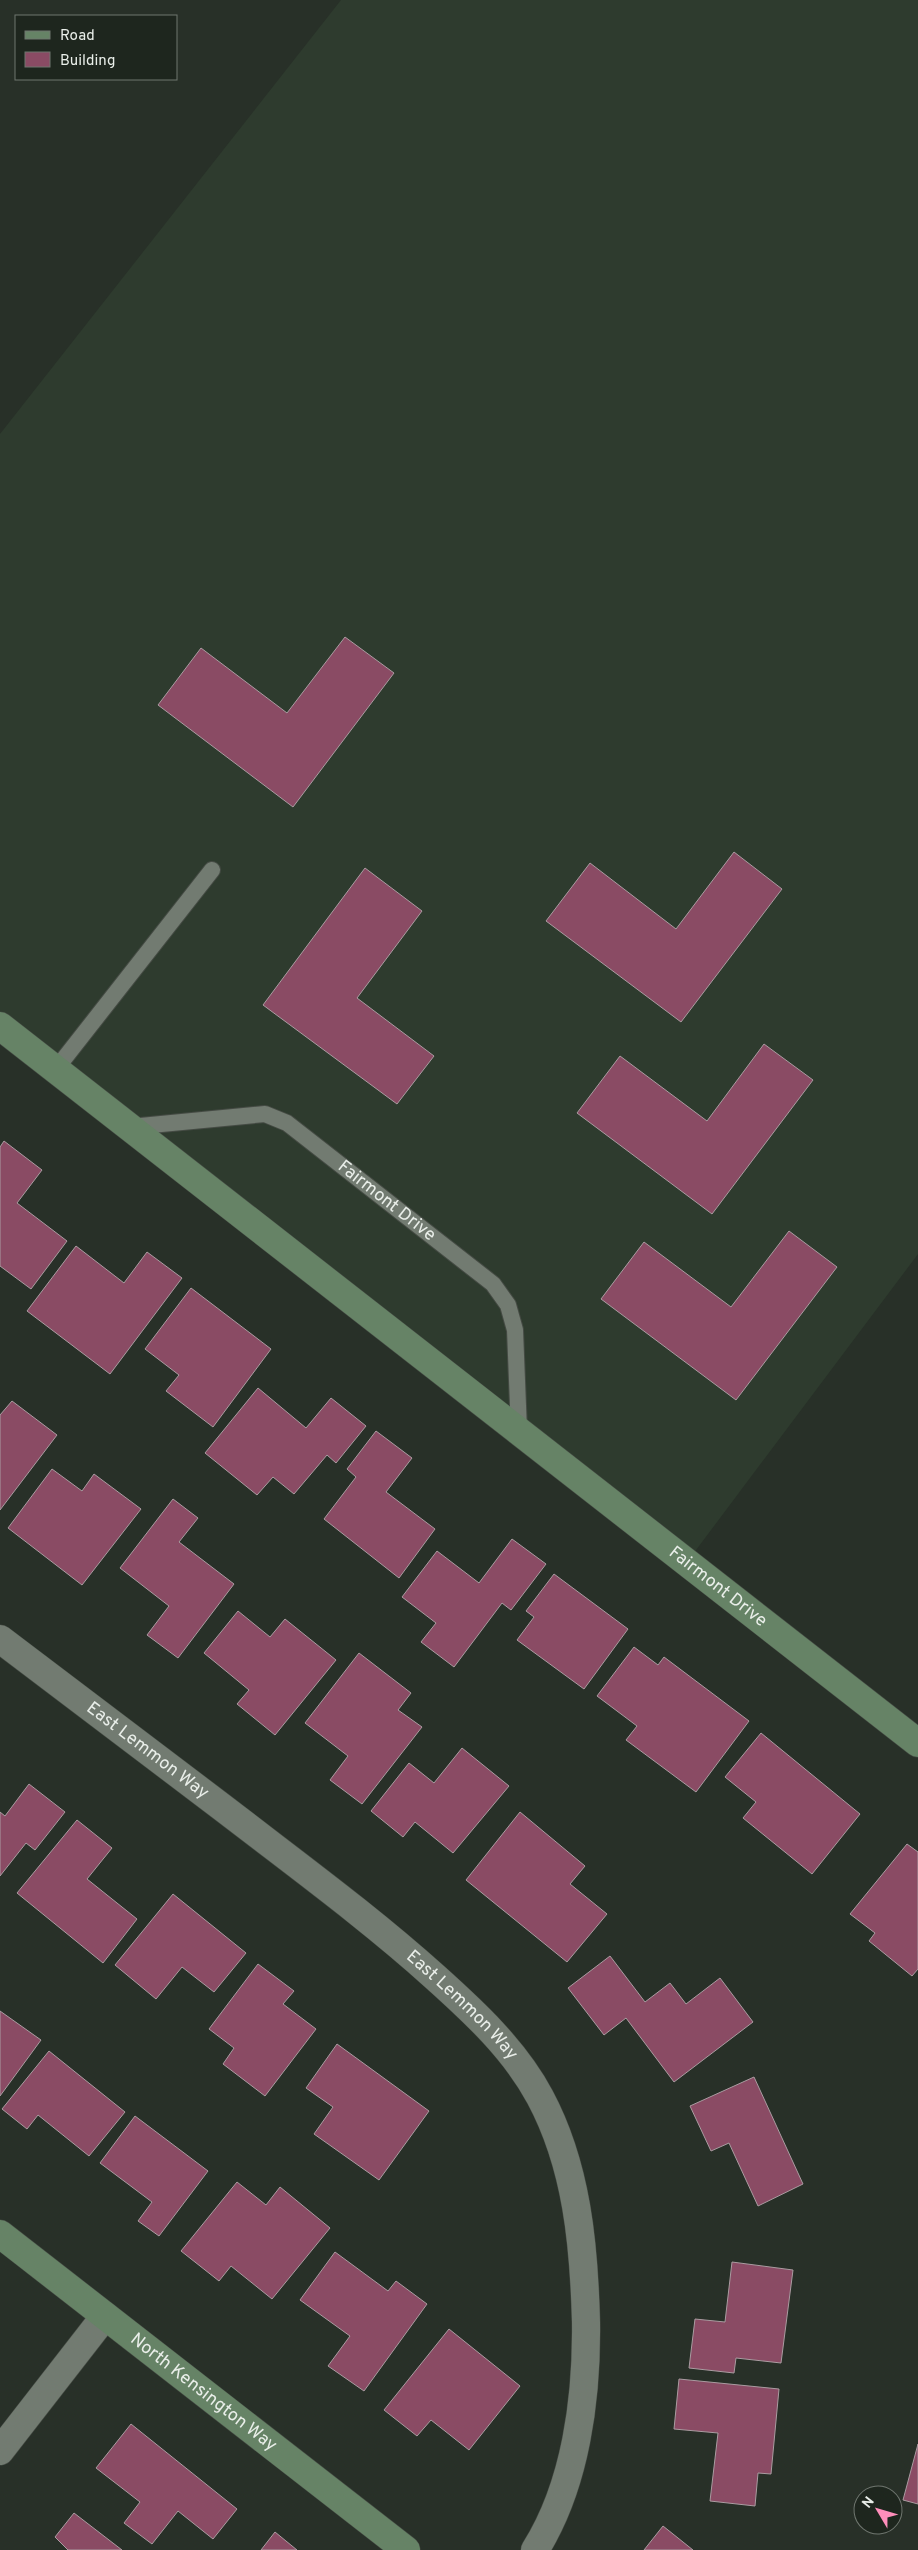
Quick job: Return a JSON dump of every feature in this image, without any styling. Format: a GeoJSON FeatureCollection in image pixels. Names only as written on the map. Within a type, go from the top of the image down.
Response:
{"type":"FeatureCollection","features":[{"type":"Feature","properties":{"kind":"street","name":"Fairmont Drive"},"geometry":{"type":"LineString","coordinates":[[0,1026],[918,1742]]}},
{"type":"Feature","properties":{"kind":"street","name":"East Lemmon Way"},"geometry":{"type":"LineString","coordinates":[[0,1639],[392,1938],[476,2015],[506,2047],[540,2096],[559,2140],[576,2198],[585,2261],[586,2344],[580,2420],[563,2492],[545,2533],[535,2550]]}},
{"type":"Feature","properties":{"kind":"street","name":"North Kensington Way"},"geometry":{"type":"LineString","coordinates":[[0,2234],[406,2550]]}},
{"type":"Feature","properties":{"kind":"street"},"geometry":{"type":"LineString","coordinates":[[0,2451],[105,2316]]}},
{"type":"Feature","properties":{"kind":"lane"},"geometry":{"type":"LineString","coordinates":[[56,1069],[212,870]]}},
{"type":"Feature","properties":{"kind":"lane","name":"Fairmont Drive"},"geometry":{"type":"LineString","coordinates":[[130,1127],[265,1114],[288,1124],[417,1224],[493,1284],[508,1305],[515,1330],[519,1431]]}},
{"type":"Feature","properties":{"kind":"shaded area"},"geometry":{"type":"Polygon","coordinates":[[[341,0],[918,0],[918,1254],[687,1562],[0,1026],[0,434],[341,0]]]}},
{"type":"Feature","properties":{"kind":"building"},"geometry":{"type":"Polygon","coordinates":[[[345,637],[394,673],[293,807],[158,705],[201,648],[287,713],[345,637]]]}},
{"type":"Feature","properties":{"kind":"building"},"geometry":{"type":"Polygon","coordinates":[[[734,852],[782,889],[681,1022],[546,921],[590,863],[676,929],[734,852]]]}},
{"type":"Feature","properties":{"kind":"building"},"geometry":{"type":"Polygon","coordinates":[[[365,868],[422,911],[357,998],[434,1056],[397,1104],[263,1005],[365,868]]]}},
{"type":"Feature","properties":{"kind":"building"},"geometry":{"type":"Polygon","coordinates":[[[764,1044],[813,1080],[712,1214],[577,1113],[620,1056],[707,1121],[764,1044]]]}},
{"type":"Feature","properties":{"kind":"building"},"geometry":{"type":"Polygon","coordinates":[[[4,1141],[42,1170],[17,1203],[67,1241],[31,1289],[0,1266],[0,1147],[4,1141]]]}},
{"type":"Feature","properties":{"kind":"building"},"geometry":{"type":"Polygon","coordinates":[[[789,1231],[837,1267],[736,1400],[601,1299],[644,1242],[731,1307],[789,1231]]]}},
{"type":"Feature","properties":{"kind":"building"},"geometry":{"type":"Polygon","coordinates":[[[76,1246],[124,1283],[147,1252],[182,1278],[110,1374],[27,1311],[76,1246]]]}},
{"type":"Feature","properties":{"kind":"building"},"geometry":{"type":"Polygon","coordinates":[[[191,1288],[271,1349],[213,1427],[166,1391],[179,1375],[145,1349],[191,1288]]]}},
{"type":"Feature","properties":{"kind":"building"},"geometry":{"type":"Polygon","coordinates":[[[258,1388],[306,1428],[331,1398],[366,1426],[336,1463],[327,1455],[294,1494],[273,1477],[257,1495],[205,1453],[258,1388]]]}},
{"type":"Feature","properties":{"kind":"building"},"geometry":{"type":"Polygon","coordinates":[[[12,1401],[57,1435],[0,1510],[0,1415],[12,1401]]]}},
{"type":"Feature","properties":{"kind":"building"},"geometry":{"type":"Polygon","coordinates":[[[376,1431],[412,1458],[386,1492],[435,1529],[399,1578],[324,1519],[356,1477],[347,1469],[376,1431]]]}},
{"type":"Feature","properties":{"kind":"building"},"geometry":{"type":"Polygon","coordinates":[[[52,1469],[82,1491],[94,1474],[141,1509],[82,1585],[8,1528],[52,1469]]]}},
{"type":"Feature","properties":{"kind":"building"},"geometry":{"type":"Polygon","coordinates":[[[173,1499],[198,1518],[179,1542],[234,1584],[178,1658],[147,1635],[169,1606],[120,1568],[173,1499]]]}},
{"type":"Feature","properties":{"kind":"building"},"geometry":{"type":"Polygon","coordinates":[[[512,1539],[546,1564],[511,1610],[502,1603],[454,1667],[421,1642],[436,1623],[402,1597],[437,1551],[479,1583],[512,1539]]]}},
{"type":"Feature","properties":{"kind":"building"},"geometry":{"type":"Polygon","coordinates":[[[554,1574],[628,1629],[584,1689],[517,1640],[534,1617],[526,1611],[554,1574]]]}},
{"type":"Feature","properties":{"kind":"building"},"geometry":{"type":"Polygon","coordinates":[[[238,1611],[270,1637],[285,1619],[336,1660],[275,1735],[237,1704],[249,1690],[204,1653],[238,1611]]]}},
{"type":"Feature","properties":{"kind":"building"},"geometry":{"type":"Polygon","coordinates":[[[634,1647],[658,1665],[664,1657],[749,1721],[696,1792],[626,1740],[637,1726],[597,1696],[634,1647]]]}},
{"type":"Feature","properties":{"kind":"building"},"geometry":{"type":"Polygon","coordinates":[[[359,1653],[411,1693],[398,1710],[422,1727],[362,1804],[330,1780],[348,1756],[305,1723],[359,1653]]]}},
{"type":"Feature","properties":{"kind":"building"},"geometry":{"type":"Polygon","coordinates":[[[761,1733],[860,1814],[812,1874],[743,1818],[756,1802],[725,1777],[761,1733]]]}},
{"type":"Feature","properties":{"kind":"building"},"geometry":{"type":"Polygon","coordinates":[[[462,1748],[509,1786],[453,1853],[415,1822],[403,1837],[371,1811],[409,1763],[434,1783],[462,1748]]]}},
{"type":"Feature","properties":{"kind":"building"},"geometry":{"type":"Polygon","coordinates":[[[29,1784],[65,1812],[35,1850],[26,1843],[0,1876],[0,1812],[5,1816],[29,1784]]]}},
{"type":"Feature","properties":{"kind":"building"},"geometry":{"type":"Polygon","coordinates":[[[520,1812],[585,1866],[570,1884],[607,1914],[567,1962],[466,1880],[520,1812]]]}},
{"type":"Feature","properties":{"kind":"building"},"geometry":{"type":"Polygon","coordinates":[[[77,1820],[112,1848],[87,1879],[137,1919],[103,1963],[17,1893],[77,1820]]]}},
{"type":"Feature","properties":{"kind":"building"},"geometry":{"type":"Polygon","coordinates":[[[907,1844],[918,1852],[918,1969],[912,1976],[869,1941],[875,1933],[850,1914],[907,1844]]]}},
{"type":"Feature","properties":{"kind":"building"},"geometry":{"type":"Polygon","coordinates":[[[173,1894],[246,1953],[214,1992],[182,1967],[156,1999],[115,1965],[173,1894]]]}},
{"type":"Feature","properties":{"kind":"building"},"geometry":{"type":"Polygon","coordinates":[[[610,1956],[645,2002],[670,1983],[686,2004],[720,1978],[753,2022],[674,2082],[626,2018],[604,2035],[568,1988],[610,1956]]]}},
{"type":"Feature","properties":{"kind":"building"},"geometry":{"type":"Polygon","coordinates":[[[258,1964],[294,1991],[283,2004],[316,2029],[265,2096],[223,2064],[234,2048],[209,2029],[258,1964]]]}},
{"type":"Feature","properties":{"kind":"building"},"geometry":{"type":"Polygon","coordinates":[[[0,2011],[41,2040],[0,2096],[0,2011]]]}},
{"type":"Feature","properties":{"kind":"building"},"geometry":{"type":"Polygon","coordinates":[[[337,2044],[429,2111],[379,2180],[314,2134],[333,2107],[306,2088],[337,2044]]]}},
{"type":"Feature","properties":{"kind":"building"},"geometry":{"type":"Polygon","coordinates":[[[49,2051],[125,2112],[89,2156],[38,2115],[27,2129],[2,2109],[49,2051]]]}},
{"type":"Feature","properties":{"kind":"building"},"geometry":{"type":"Polygon","coordinates":[[[754,2077],[803,2184],[758,2206],[729,2143],[711,2151],[690,2106],[754,2077]]]}},
{"type":"Feature","properties":{"kind":"building"},"geometry":{"type":"Polygon","coordinates":[[[135,2116],[208,2171],[159,2236],[138,2221],[152,2202],[100,2163],[135,2116]]]}},
{"type":"Feature","properties":{"kind":"building"},"geometry":{"type":"Polygon","coordinates":[[[237,2182],[266,2205],[280,2187],[330,2228],[272,2299],[231,2266],[219,2281],[181,2251],[237,2182]]]}},
{"type":"Feature","properties":{"kind":"building"},"geometry":{"type":"Polygon","coordinates":[[[335,2252],[388,2291],[396,2281],[427,2304],[364,2391],[328,2366],[350,2336],[300,2300],[335,2252]]]}},
{"type":"Feature","properties":{"kind":"building"},"geometry":{"type":"Polygon","coordinates":[[[732,2262],[793,2270],[781,2363],[736,2358],[734,2373],[689,2368],[695,2319],[725,2322],[732,2262]]]}},
{"type":"Feature","properties":{"kind":"building"},"geometry":{"type":"Polygon","coordinates":[[[449,2329],[520,2386],[469,2450],[431,2420],[417,2436],[384,2410],[449,2329]]]}},
{"type":"Feature","properties":{"kind":"building"},"geometry":{"type":"Polygon","coordinates":[[[679,2379],[779,2389],[771,2474],[758,2473],[755,2506],[710,2501],[718,2433],[674,2429],[679,2379]]]}},
{"type":"Feature","properties":{"kind":"building"},"geometry":{"type":"Polygon","coordinates":[[[131,2424],[237,2509],[213,2539],[178,2511],[152,2544],[124,2523],[140,2502],[96,2468],[131,2424]]]}},
{"type":"Feature","properties":{"kind":"building"},"geometry":{"type":"Polygon","coordinates":[[[918,2444],[918,2504],[903,2500],[918,2444]]]}},
{"type":"Feature","properties":{"kind":"building"},"geometry":{"type":"Polygon","coordinates":[[[74,2513],[122,2550],[68,2550],[55,2537],[74,2513]]]}},
{"type":"Feature","properties":{"kind":"building"},"geometry":{"type":"Polygon","coordinates":[[[663,2526],[693,2550],[644,2550],[663,2526]]]}},
{"type":"Feature","properties":{"kind":"building"},"geometry":{"type":"Polygon","coordinates":[[[275,2532],[297,2550],[261,2550],[275,2532]]]}}]}
